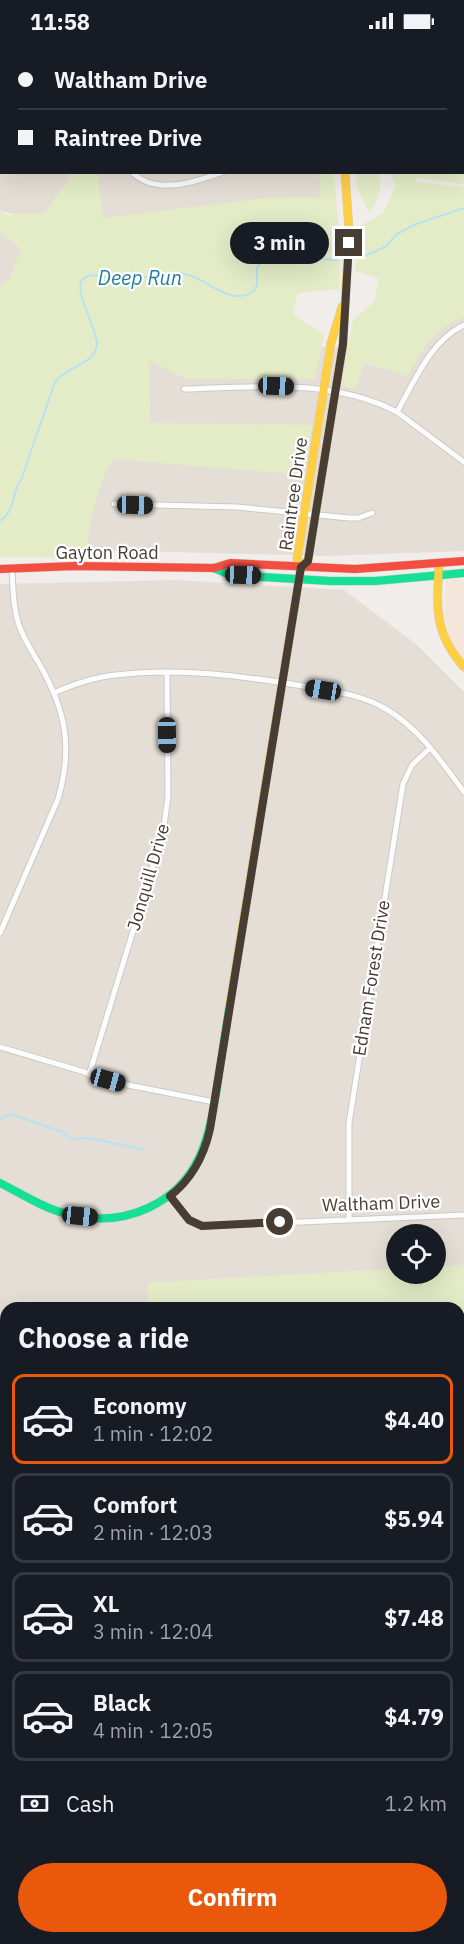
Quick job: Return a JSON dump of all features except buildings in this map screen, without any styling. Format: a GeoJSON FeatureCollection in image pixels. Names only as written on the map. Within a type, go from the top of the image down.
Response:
{"type":"FeatureCollection","features":[{"type":"Feature","properties":{"kind":"street"},"geometry":{"type":"LineString","coordinates":[[135,174],[147,183],[173,184],[195,183],[218,174]]}},
{"type":"Feature","properties":{"kind":"street","name":"Raintree Drive"},"geometry":{"type":"LineString","coordinates":[[345,174],[349,230],[346,292],[343,344],[308,561],[301,567],[297,559],[331,344],[346,292]]}},
{"type":"Feature","properties":{"kind":"street"},"geometry":{"type":"LineString","coordinates":[[397,411],[433,351],[444,339],[464,325]]}},
{"type":"Feature","properties":{"kind":"street"},"geometry":{"type":"LineString","coordinates":[[184,389],[276,386],[324,391],[369,400],[397,411],[464,462]]}},
{"type":"Feature","properties":{"kind":"street"},"geometry":{"type":"LineString","coordinates":[[114,504],[237,507],[358,518],[372,513]]}},
{"type":"Feature","properties":{"kind":"street","name":"Gayton Road"},"geometry":{"type":"LineString","coordinates":[[0,569],[74,566],[214,568],[238,563],[355,569],[464,561]]}},
{"type":"Feature","properties":{"kind":"street"},"geometry":{"type":"LineString","coordinates":[[439,563],[440,631],[448,648],[464,667]]}},
{"type":"Feature","properties":{"kind":"street"},"geometry":{"type":"LineString","coordinates":[[0,1183],[56,1210],[80,1216],[110,1219],[134,1214],[170,1196],[188,1178],[202,1156],[208,1140],[301,567]]}},
{"type":"Feature","properties":{"kind":"street","name":"Gayton Road"},"geometry":{"type":"LineString","coordinates":[[214,568],[230,574],[352,582],[464,573]]}},
{"type":"Feature","properties":{"kind":"street"},"geometry":{"type":"LineString","coordinates":[[0,933],[48,826],[64,779],[66,740],[54,693],[19,627],[15,611],[12,569]]}},
{"type":"Feature","properties":{"kind":"street"},"geometry":{"type":"LineString","coordinates":[[54,693],[85,681],[114,675],[167,673],[221,675],[344,693],[370,701],[404,720],[419,733],[464,792]]}},
{"type":"Feature","properties":{"kind":"street","name":"Jonquill Drive"},"geometry":{"type":"LineString","coordinates":[[89,1075],[163,833],[168,796],[167,673]]}},
{"type":"Feature","properties":{"kind":"street","name":"Ednam Forest Drive"},"geometry":{"type":"LineString","coordinates":[[349,1220],[347,1149],[351,1104],[403,784],[412,765],[430,748]]}},
{"type":"Feature","properties":{"kind":"street"},"geometry":{"type":"LineString","coordinates":[[0,1047],[128,1086],[214,1102]]}},
{"type":"Feature","properties":{"kind":"street","name":"Waltham Drive"},"geometry":{"type":"LineString","coordinates":[[170,1196],[189,1220],[202,1226],[464,1215]]}},
{"type":"Feature","properties":{"kind":"shaded area"},"geometry":{"type":"Polygon","coordinates":[[[0,174],[329,174],[326,207],[95,225],[74,186],[37,219],[0,211],[0,174]]]}},
{"type":"Feature","properties":{"kind":"shaded area"},"geometry":{"type":"Polygon","coordinates":[[[0,219],[29,245],[0,316],[0,219]]]}},
{"type":"Feature","properties":{"kind":"shaded area"},"geometry":{"type":"Polygon","coordinates":[[[464,278],[464,551],[326,556],[60,549],[139,342],[364,348],[464,278]]]}},
{"type":"Feature","properties":{"kind":"shaded area"},"geometry":{"type":"Polygon","coordinates":[[[446,579],[464,579],[464,659],[456,651],[448,635],[444,614],[446,579]]]}},
{"type":"Feature","properties":{"kind":"shaded area"},"geometry":{"type":"Polygon","coordinates":[[[176,580],[344,590],[416,644],[464,692],[464,1265],[446,1266],[446,1224],[386,1224],[386,1270],[149,1283],[147,1302],[0,1302],[0,584],[176,580]]]}},
{"type":"Feature","properties":{"kind":"green space"},"geometry":{"type":"Polygon","coordinates":[[[69,174],[98,174],[103,218],[275,197],[321,198],[319,174],[334,174],[341,254],[339,289],[298,293],[293,314],[324,335],[315,379],[186,379],[149,361],[150,423],[312,425],[304,475],[113,459],[97,495],[85,558],[0,557],[0,285],[9,280],[21,249],[0,232],[0,211],[6,215],[44,213],[69,179],[69,174]]]}},
{"type":"Feature","properties":{"kind":"green space"},"geometry":{"type":"Polygon","coordinates":[[[355,174],[378,174],[379,194],[369,212],[357,188],[355,174]]]}},
{"type":"Feature","properties":{"kind":"green space"},"geometry":{"type":"Polygon","coordinates":[[[390,174],[464,174],[464,184],[416,178],[417,182],[464,187],[464,317],[436,334],[424,348],[407,376],[364,363],[356,389],[341,386],[353,320],[374,302],[379,279],[355,271],[360,226],[383,213],[396,185],[390,174]]]}},
{"type":"Feature","properties":{"kind":"green space"},"geometry":{"type":"Polygon","coordinates":[[[464,1265],[464,1302],[147,1302],[148,1283],[386,1270],[386,1284],[446,1284],[446,1266],[464,1265]]]}},
{"type":"Feature","properties":{"kind":"waterway","name":"Deep Run"},"geometry":{"type":"LineString","coordinates":[[360,258],[385,247],[397,234],[414,225],[464,208]]}},
{"type":"Feature","properties":{"kind":"waterway","name":"Deep Run"},"geometry":{"type":"LineString","coordinates":[[0,521],[11,507],[55,382],[66,372],[86,361],[95,351],[96,337],[81,291],[80,284],[83,279],[90,275],[122,280],[178,273],[198,279],[235,296],[254,291],[257,285],[257,267],[267,257],[337,260]]}},
{"type":"Feature","properties":{"kind":"waterway"},"geometry":{"type":"LineString","coordinates":[[0,1119],[11,1114],[65,1133],[69,1139],[89,1138],[145,1150]]}},
{"type":"Feature","properties":{"kind":"traffic: fast"},"geometry":{"type":"LineString","coordinates":[[214,568],[230,575],[330,581],[375,581],[464,573]]}},
{"type":"Feature","properties":{"kind":"traffic: fast"},"geometry":{"type":"LineString","coordinates":[[0,1183],[50,1208],[87,1218],[128,1215],[166,1198],[191,1173],[205,1141],[214,1106],[229,1009]]}},
{"type":"Feature","properties":{"kind":"traffic: slow"},"geometry":{"type":"LineString","coordinates":[[301,567],[308,560],[343,344],[349,230],[345,174]]}},
{"type":"Feature","properties":{"kind":"traffic: slow"},"geometry":{"type":"LineString","coordinates":[[301,567],[297,559],[331,343],[342,307]]}},
{"type":"Feature","properties":{"kind":"traffic: slow"},"geometry":{"type":"LineString","coordinates":[[439,563],[439,618],[447,642],[464,667]]}},
{"type":"Feature","properties":{"kind":"traffic: slow"},"geometry":{"type":"LineString","coordinates":[[229,1009],[301,567]]}},
{"type":"Feature","properties":{"kind":"traffic: jam"},"geometry":{"type":"LineString","coordinates":[[0,569],[74,566],[214,568],[230,563],[355,569],[464,561]]}},
{"type":"Feature","properties":{"kind":"route"},"geometry":{"type":"LineString","coordinates":[[280,1222],[202,1226],[189,1220],[170,1196],[195,1168],[202,1156],[210,1129],[301,567],[308,561],[341,359],[349,243]]}}]}
